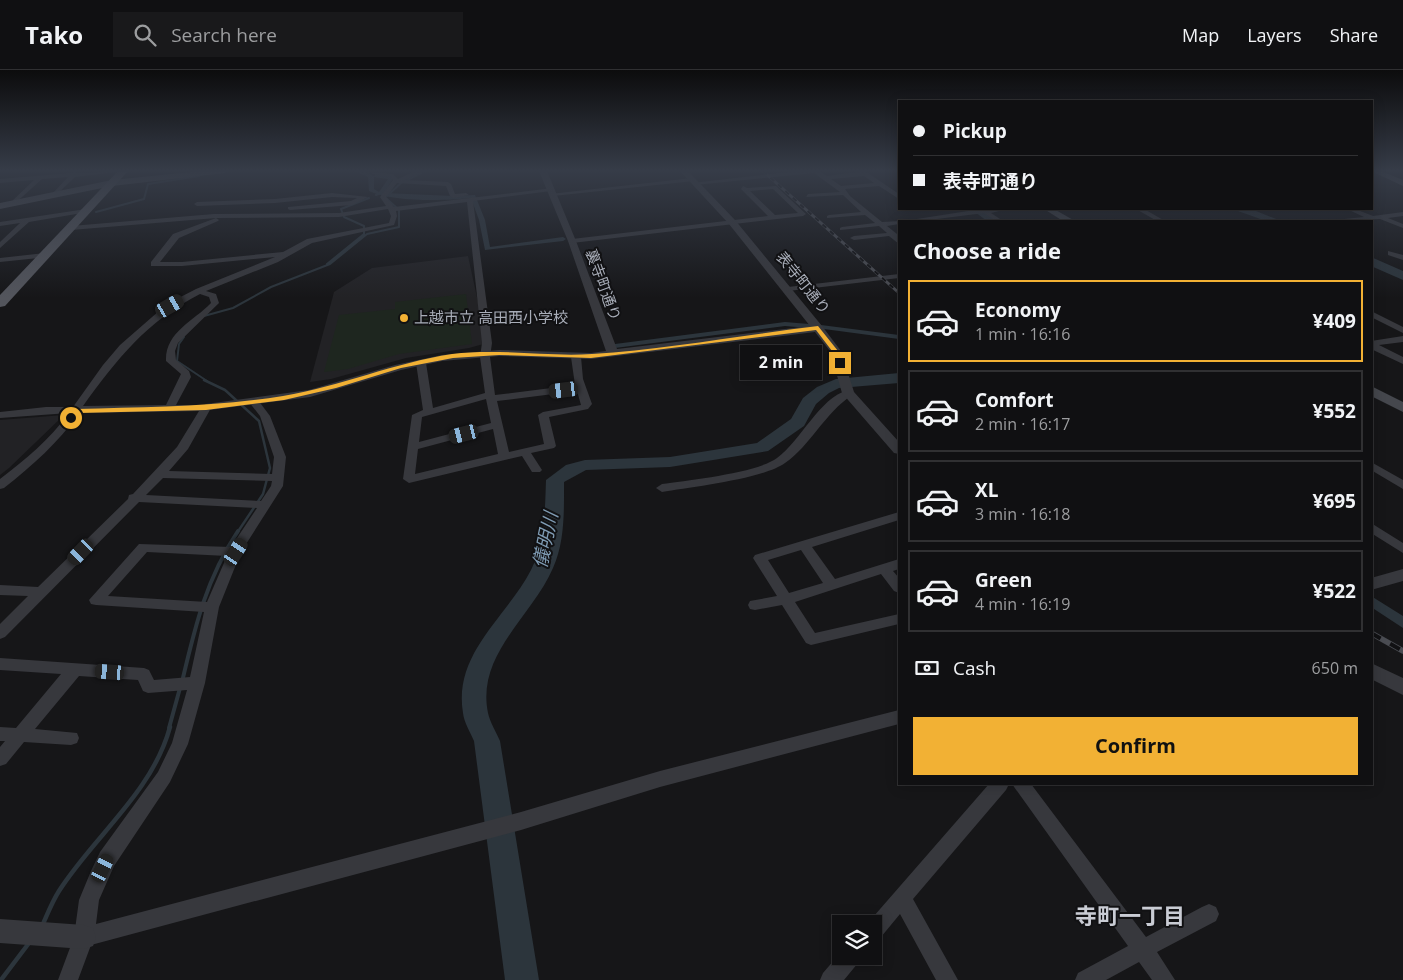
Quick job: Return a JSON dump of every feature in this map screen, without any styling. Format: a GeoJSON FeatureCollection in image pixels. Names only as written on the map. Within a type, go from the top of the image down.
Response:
{"type":"FeatureCollection","features":[{"type":"Feature","properties":{"kind":"main road"},"geometry":{"type":"LineString","coordinates":[[0,303],[84,213]]}},
{"type":"Feature","properties":{"kind":"main road"},"geometry":{"type":"LineString","coordinates":[[1056,213],[1068,220]]}},
{"type":"Feature","properties":{"kind":"main road"},"geometry":{"type":"LineString","coordinates":[[1373,391],[1403,408]]}},
{"type":"Feature","properties":{"kind":"street"},"geometry":{"type":"LineString","coordinates":[[0,224],[71,213]]}},
{"type":"Feature","properties":{"kind":"street"},"geometry":{"type":"LineString","coordinates":[[277,217],[282,213]]}},
{"type":"Feature","properties":{"kind":"street"},"geometry":{"type":"LineString","coordinates":[[71,228],[223,217],[351,213]]}},
{"type":"Feature","properties":{"kind":"street"},"geometry":{"type":"LineString","coordinates":[[0,485],[37,456],[76,411],[106,367],[124,347],[164,311],[198,291],[259,267],[318,238],[389,226],[394,222],[393,213]]}},
{"type":"Feature","properties":{"kind":"street"},"geometry":{"type":"LineString","coordinates":[[475,213],[485,357],[490,397],[504,456]]}},
{"type":"Feature","properties":{"kind":"street","name":"裏寺町通り"},"geometry":{"type":"LineString","coordinates":[[561,213],[614,354]]}},
{"type":"Feature","properties":{"kind":"street","name":"表寺町通り"},"geometry":{"type":"LineString","coordinates":[[724,213],[788,290],[835,351],[847,386],[898,449]]}},
{"type":"Feature","properties":{"kind":"street"},"geometry":{"type":"LineString","coordinates":[[769,213],[773,217]]}},
{"type":"Feature","properties":{"kind":"street"},"geometry":{"type":"LineString","coordinates":[[572,241],[802,213]]}},
{"type":"Feature","properties":{"kind":"street"},"geometry":{"type":"LineString","coordinates":[[829,217],[863,213]]}},
{"type":"Feature","properties":{"kind":"street"},"geometry":{"type":"LineString","coordinates":[[868,213],[893,234],[893,237],[898,241]]}},
{"type":"Feature","properties":{"kind":"street"},"geometry":{"type":"LineString","coordinates":[[933,220],[964,213]]}},
{"type":"Feature","properties":{"kind":"street"},"geometry":{"type":"LineString","coordinates":[[1148,213],[1160,220]]}},
{"type":"Feature","properties":{"kind":"street"},"geometry":{"type":"LineString","coordinates":[[1365,213],[1403,226]]}},
{"type":"Feature","properties":{"kind":"street"},"geometry":{"type":"LineString","coordinates":[[1352,220],[1403,214]]}},
{"type":"Feature","properties":{"kind":"street"},"geometry":{"type":"LineString","coordinates":[[223,217],[176,236],[154,264],[182,264],[286,253]]}},
{"type":"Feature","properties":{"kind":"street"},"geometry":{"type":"LineString","coordinates":[[0,246],[26,221]]}},
{"type":"Feature","properties":{"kind":"street"},"geometry":{"type":"LineString","coordinates":[[842,229],[898,222]]}},
{"type":"Feature","properties":{"kind":"street"},"geometry":{"type":"LineString","coordinates":[[854,238],[893,234]]}},
{"type":"Feature","properties":{"kind":"street"},"geometry":{"type":"LineString","coordinates":[[1403,252],[1392,253],[1403,258]]}},
{"type":"Feature","properties":{"kind":"street"},"geometry":{"type":"LineString","coordinates":[[0,260],[45,255]]}},
{"type":"Feature","properties":{"kind":"street"},"geometry":{"type":"LineString","coordinates":[[788,290],[898,276]]}},
{"type":"Feature","properties":{"kind":"street"},"geometry":{"type":"LineString","coordinates":[[170,409],[186,377],[186,373],[171,361],[170,353],[174,344],[192,322],[215,303],[213,296],[198,291]]}},
{"type":"Feature","properties":{"kind":"street"},"geometry":{"type":"LineString","coordinates":[[1373,315],[1403,330]]}},
{"type":"Feature","properties":{"kind":"street"},"geometry":{"type":"LineString","coordinates":[[0,415],[46,410],[206,408],[322,390],[399,366],[442,358],[486,354],[576,357],[614,354],[818,328]]}},
{"type":"Feature","properties":{"kind":"street"},"geometry":{"type":"LineString","coordinates":[[1373,344],[1403,339]]}},
{"type":"Feature","properties":{"kind":"street"},"geometry":{"type":"LineString","coordinates":[[1373,345],[1403,361]]}},
{"type":"Feature","properties":{"kind":"street"},"geometry":{"type":"LineString","coordinates":[[576,357],[587,404],[584,407],[543,415],[550,446],[403,479],[413,446],[417,415],[490,397],[582,387]]}},
{"type":"Feature","properties":{"kind":"street"},"geometry":{"type":"LineString","coordinates":[[420,363],[428,411]]}},
{"type":"Feature","properties":{"kind":"street"},"geometry":{"type":"LineString","coordinates":[[662,488],[740,474],[780,463],[847,386]]}},
{"type":"Feature","properties":{"kind":"street"},"geometry":{"type":"LineString","coordinates":[[68,980],[84,937],[89,900],[98,878],[108,859],[164,777],[180,744],[197,684],[212,607],[236,552],[277,486],[280,457],[265,416],[254,402]]}},
{"type":"Feature","properties":{"kind":"street"},"geometry":{"type":"LineString","coordinates":[[0,633],[160,474],[182,449],[206,408]]}},
{"type":"Feature","properties":{"kind":"street"},"geometry":{"type":"LineString","coordinates":[[413,446],[497,425]]}},
{"type":"Feature","properties":{"kind":"street"},"geometry":{"type":"LineString","coordinates":[[525,452],[536,470]]}},
{"type":"Feature","properties":{"kind":"street"},"geometry":{"type":"LineString","coordinates":[[1373,466],[1403,485]]}},
{"type":"Feature","properties":{"kind":"street"},"geometry":{"type":"LineString","coordinates":[[160,474],[279,478]]}},
{"type":"Feature","properties":{"kind":"street"},"geometry":{"type":"LineString","coordinates":[[134,498],[266,504]]}},
{"type":"Feature","properties":{"kind":"street"},"geometry":{"type":"LineString","coordinates":[[898,516],[760,558],[811,639],[898,619]]}},
{"type":"Feature","properties":{"kind":"street"},"geometry":{"type":"LineString","coordinates":[[1373,528],[1403,549]]}},
{"type":"Feature","properties":{"kind":"street"},"geometry":{"type":"LineString","coordinates":[[804,546],[831,584]]}},
{"type":"Feature","properties":{"kind":"street"},"geometry":{"type":"LineString","coordinates":[[212,607],[96,600],[144,547],[236,552]]}},
{"type":"Feature","properties":{"kind":"street"},"geometry":{"type":"LineString","coordinates":[[755,605],[787,599],[898,564]]}},
{"type":"Feature","properties":{"kind":"street"},"geometry":{"type":"LineString","coordinates":[[884,568],[898,587]]}},
{"type":"Feature","properties":{"kind":"street"},"geometry":{"type":"LineString","coordinates":[[1373,583],[1403,575]]}},
{"type":"Feature","properties":{"kind":"street"},"geometry":{"type":"LineString","coordinates":[[0,590],[42,592]]}},
{"type":"Feature","properties":{"kind":"street"},"geometry":{"type":"LineString","coordinates":[[0,664],[144,674],[148,687],[197,684]]}},
{"type":"Feature","properties":{"kind":"street"},"geometry":{"type":"LineString","coordinates":[[0,759],[75,669]]}},
{"type":"Feature","properties":{"kind":"street"},"geometry":{"type":"LineString","coordinates":[[1373,671],[1403,688]]}},
{"type":"Feature","properties":{"kind":"street"},"geometry":{"type":"LineString","coordinates":[[0,931],[84,937],[481,830],[522,821],[660,779],[898,717]]}},
{"type":"Feature","properties":{"kind":"street"},"geometry":{"type":"LineString","coordinates":[[0,734],[71,738]]}},
{"type":"Feature","properties":{"kind":"street"},"geometry":{"type":"LineString","coordinates":[[882,921],[999,785]]}},
{"type":"Feature","properties":{"kind":"street"},"geometry":{"type":"LineString","coordinates":[[1023,785],[1165,980]]}},
{"type":"Feature","properties":{"kind":"street"},"geometry":{"type":"LineString","coordinates":[[902,898],[948,980]]}},
{"type":"Feature","properties":{"kind":"street"},"geometry":{"type":"LineString","coordinates":[[1085,980],[1209,914]]}},
{"type":"Feature","properties":{"kind":"street"},"geometry":{"type":"LineString","coordinates":[[830,980],[843,965]]}},
{"type":"Feature","properties":{"kind":"shaded area","name":"上越市立 高田西小学校"},"geometry":{"type":"Polygon","coordinates":[[[468,256],[487,343],[469,348],[406,358],[331,379],[310,382],[334,292],[372,268],[468,256]]]}},
{"type":"Feature","properties":{"kind":"shaded area"},"geometry":{"type":"Polygon","coordinates":[[[466,294],[472,344],[399,354],[348,369],[324,372],[339,315],[395,309],[395,302],[466,294]]]}},
{"type":"Feature","properties":{"kind":"shaded area"},"geometry":{"type":"Polygon","coordinates":[[[64,415],[9,468],[0,475],[0,420],[64,415]]]}},
{"type":"Feature","properties":{"kind":"waterway"},"geometry":{"type":"LineString","coordinates":[[327,264],[364,234],[364,226],[344,217],[343,213]]}},
{"type":"Feature","properties":{"kind":"waterway"},"geometry":{"type":"LineString","coordinates":[[204,316],[233,308],[271,287],[330,264],[367,234],[399,227],[399,213]]}},
{"type":"Feature","properties":{"kind":"waterway"},"geometry":{"type":"LineString","coordinates":[[480,213],[487,249],[563,239]]}},
{"type":"Feature","properties":{"kind":"waterway","name":"儀明川"},"geometry":{"type":"LineString","coordinates":[[983,213],[992,220]]}},
{"type":"Feature","properties":{"kind":"waterway"},"geometry":{"type":"LineString","coordinates":[[1255,213],[1273,220]]}},
{"type":"Feature","properties":{"kind":"waterway"},"geometry":{"type":"LineString","coordinates":[[1373,262],[1403,276]]}},
{"type":"Feature","properties":{"kind":"waterway"},"geometry":{"type":"LineString","coordinates":[[615,346],[785,324],[809,326]]}},
{"type":"Feature","properties":{"kind":"waterway"},"geometry":{"type":"LineString","coordinates":[[824,327],[898,337]]}},
{"type":"Feature","properties":{"kind":"waterway"},"geometry":{"type":"LineString","coordinates":[[184,337],[179,344],[177,361],[207,381]]}},
{"type":"Feature","properties":{"kind":"waterway","name":"儀明川"},"geometry":{"type":"LineString","coordinates":[[522,980],[487,741],[476,715],[473,691],[478,670],[487,650],[529,591],[546,561],[553,526],[555,480],[572,469],[585,465],[670,462],[762,447],[798,422],[809,401],[823,390],[836,384],[898,378]]}},
{"type":"Feature","properties":{"kind":"waterway"},"geometry":{"type":"LineString","coordinates":[[204,380],[225,390],[259,421],[270,468],[263,494],[237,533]]}},
{"type":"Feature","properties":{"kind":"waterway"},"geometry":{"type":"LineString","coordinates":[[182,682],[197,623],[210,585],[238,531]]}},
{"type":"Feature","properties":{"kind":"waterway"},"geometry":{"type":"LineString","coordinates":[[1373,601],[1403,623]]}},
{"type":"Feature","properties":{"kind":"waterway"},"geometry":{"type":"LineString","coordinates":[[169,728],[180,688]]}},
{"type":"Feature","properties":{"kind":"waterway"},"geometry":{"type":"LineString","coordinates":[[42,926],[56,895],[150,773],[170,727]]}},
{"type":"Feature","properties":{"kind":"waterway"},"geometry":{"type":"LineString","coordinates":[[1,980],[29,943]]}},
{"type":"Feature","properties":{"kind":"railway"},"geometry":{"type":"LineString","coordinates":[[810,213],[898,292]]}},
{"type":"Feature","properties":{"kind":"railway"},"geometry":{"type":"LineString","coordinates":[[1373,634],[1403,651]]}},
{"type":"Feature","properties":{"kind":"place","name":"上越市立 高田西小学校"},"geometry":{"type":"Point","coordinates":[404,318]}},
{"type":"Feature","properties":{"kind":"district","name":"寺町一丁目"},"geometry":{"type":"Point","coordinates":[1130,916]}},
{"type":"Feature","properties":{"kind":"route"},"geometry":{"type":"LineString","coordinates":[[71,418],[76,411],[206,408],[284,398],[333,387],[399,366],[467,354],[499,353],[562,357],[591,356],[818,328],[835,351],[840,363]]}}]}
